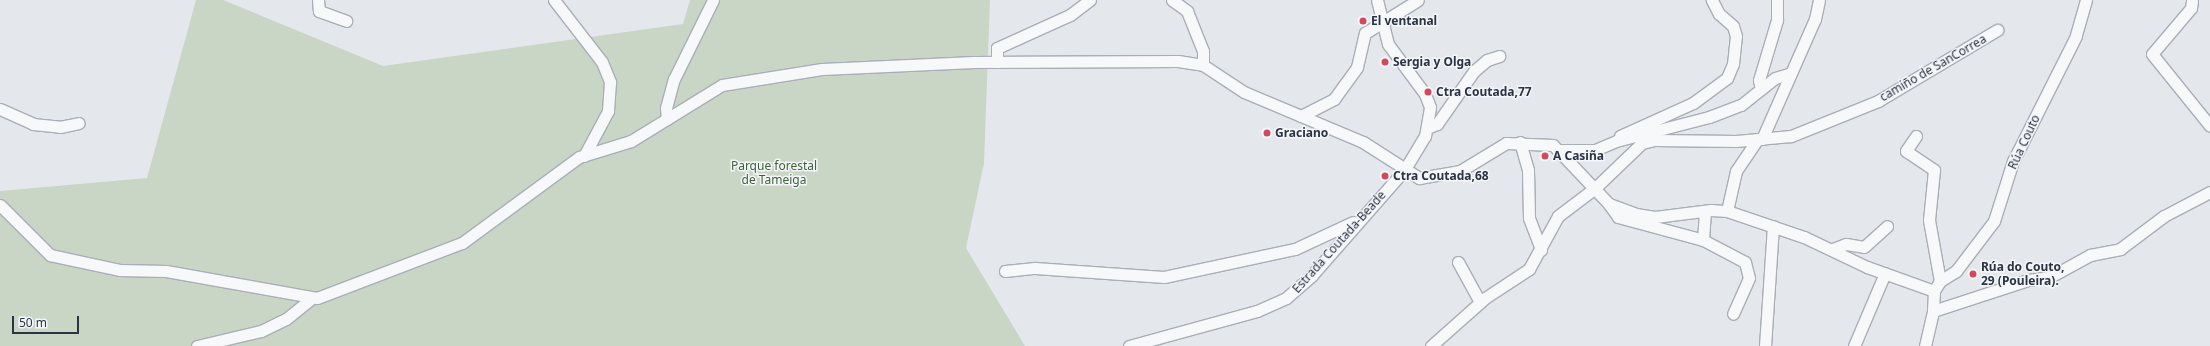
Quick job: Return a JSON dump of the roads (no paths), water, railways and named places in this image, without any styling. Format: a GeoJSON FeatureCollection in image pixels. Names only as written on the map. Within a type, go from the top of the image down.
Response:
{"type":"FeatureCollection","features":[{"type":"Feature","properties":{"kind":"street"},"geometry":{"type":"LineString","coordinates":[[318,0],[318,10],[346,22]]}},
{"type":"Feature","properties":{"kind":"street"},"geometry":{"type":"LineString","coordinates":[[554,0],[602,62],[610,82],[608,110],[584,156]]}},
{"type":"Feature","properties":{"kind":"street"},"geometry":{"type":"LineString","coordinates":[[667,119],[666,108],[674,79],[712,0]]}},
{"type":"Feature","properties":{"kind":"street"},"geometry":{"type":"LineString","coordinates":[[997,62],[997,48],[1070,15],[1090,0]]}},
{"type":"Feature","properties":{"kind":"street"},"geometry":{"type":"LineString","coordinates":[[1172,0],[1187,11],[1202,51],[1203,65]]}},
{"type":"Feature","properties":{"kind":"street","name":"Estrada Coutada-Beade"},"geometry":{"type":"LineString","coordinates":[[1130,346],[1250,313],[1286,298],[1312,275],[1405,169],[1427,128],[1428,100],[1394,54],[1381,23],[1377,0]]}},
{"type":"Feature","properties":{"kind":"street"},"geometry":{"type":"LineString","coordinates":[[1302,116],[1334,99],[1357,67],[1365,33],[1418,0]]}},
{"type":"Feature","properties":{"kind":"street"},"geometry":{"type":"LineString","coordinates":[[1616,141],[1624,133],[1693,103],[1727,78],[1733,64],[1736,36],[1733,26],[1719,14],[1712,0]]}},
{"type":"Feature","properties":{"kind":"street"},"geometry":{"type":"LineString","coordinates":[[1761,89],[1759,80],[1777,20],[1777,0]]}},
{"type":"Feature","properties":{"kind":"street"},"geometry":{"type":"LineString","coordinates":[[1728,211],[1736,171],[1761,137],[1788,74],[1815,19],[1819,0]]}},
{"type":"Feature","properties":{"kind":"street","name":"Rúa Couto"},"geometry":{"type":"LineString","coordinates":[[1934,291],[1940,281],[1956,271],[1994,221],[2013,161],[2076,36],[2086,0]]}},
{"type":"Feature","properties":{"kind":"street"},"geometry":{"type":"LineString","coordinates":[[2192,1],[2191,8],[2152,54],[2210,126]]}},
{"type":"Feature","properties":{"kind":"street","name":"camiño de SanCorrea"},"geometry":{"type":"LineString","coordinates":[[1761,137],[1791,136],[1878,101],[1997,30]]}},
{"type":"Feature","properties":{"kind":"street"},"geometry":{"type":"LineString","coordinates":[[1427,128],[1437,124],[1474,71],[1487,60],[1499,56]]}},
{"type":"Feature","properties":{"kind":"street"},"geometry":{"type":"LineString","coordinates":[[197,346],[261,331],[286,319],[312,298],[462,243],[584,156],[631,141],[722,85],[822,69],[997,62],[1178,61],[1203,65],[1244,92],[1363,142],[1419,178],[1429,178],[1460,171],[1506,143],[1520,142],[1553,145],[1561,150],[1609,204],[1618,217],[1703,240],[1745,262],[1750,271],[1733,314]]}},
{"type":"Feature","properties":{"kind":"street"},"geometry":{"type":"LineString","coordinates":[[1561,150],[1595,150],[1616,141],[1687,123],[1741,105],[1761,89],[1788,74]]}},
{"type":"Feature","properties":{"kind":"street"},"geometry":{"type":"LineString","coordinates":[[0,109],[44,126],[79,124]]}},
{"type":"Feature","properties":{"kind":"street"},"geometry":{"type":"LineString","coordinates":[[1431,346],[1480,302],[1517,280],[1541,250],[1558,216],[1595,188],[1642,143],[1682,130],[1687,123]]}},
{"type":"Feature","properties":{"kind":"street"},"geometry":{"type":"LineString","coordinates":[[1916,136],[1906,150],[1934,170],[1929,220],[1940,281]]}},
{"type":"Feature","properties":{"kind":"street"},"geometry":{"type":"LineString","coordinates":[[1654,140],[1761,137]]}},
{"type":"Feature","properties":{"kind":"street"},"geometry":{"type":"LineString","coordinates":[[1520,142],[1528,170],[1529,218],[1541,250]]}},
{"type":"Feature","properties":{"kind":"street"},"geometry":{"type":"LineString","coordinates":[[1933,311],[2028,280],[2050,277],[2090,255],[2120,249],[2164,216],[2210,192]]}},
{"type":"Feature","properties":{"kind":"street"},"geometry":{"type":"LineString","coordinates":[[1609,204],[1655,218],[1705,211],[1728,211],[1773,226],[1833,249],[1885,273],[1934,291],[1933,311],[1925,346]]}},
{"type":"Feature","properties":{"kind":"street"},"geometry":{"type":"LineString","coordinates":[[0,205],[50,256],[120,270],[187,274],[312,298]]}},
{"type":"Feature","properties":{"kind":"street"},"geometry":{"type":"LineString","coordinates":[[1703,240],[1705,211]]}},
{"type":"Feature","properties":{"kind":"street"},"geometry":{"type":"LineString","coordinates":[[1005,271],[1035,268],[1164,277],[1295,250],[1362,217]]}},
{"type":"Feature","properties":{"kind":"street"},"geometry":{"type":"LineString","coordinates":[[1765,346],[1773,226]]}},
{"type":"Feature","properties":{"kind":"street"},"geometry":{"type":"LineString","coordinates":[[1833,249],[1846,244],[1864,247],[1887,226]]}},
{"type":"Feature","properties":{"kind":"street"},"geometry":{"type":"LineString","coordinates":[[1458,262],[1480,302]]}},
{"type":"Feature","properties":{"kind":"street"},"geometry":{"type":"LineString","coordinates":[[1854,346],[1885,273]]}},
{"type":"Feature","properties":{"kind":"place","name":"El ventanal"},"geometry":{"type":"Point","coordinates":[1363,21]}},
{"type":"Feature","properties":{"kind":"place","name":"Sergia y Olga"},"geometry":{"type":"Point","coordinates":[1385,62]}},
{"type":"Feature","properties":{"kind":"place","name":"Ctra Coutada,77"},"geometry":{"type":"Point","coordinates":[1428,92]}},
{"type":"Feature","properties":{"kind":"place","name":"Graciano"},"geometry":{"type":"Point","coordinates":[1267,133]}},
{"type":"Feature","properties":{"kind":"place","name":"A Casiña"},"geometry":{"type":"Point","coordinates":[1545,156]}},
{"type":"Feature","properties":{"kind":"place","name":"Ctra Coutada,68"},"geometry":{"type":"Point","coordinates":[1385,176]}},
{"type":"Feature","properties":{"kind":"place","name":"Rúa do Couto, 29 (Pouleira)."},"geometry":{"type":"Point","coordinates":[1973,274]}},
{"type":"Feature","properties":{"kind":"park label","name":"Parque forestal de Tameiga"},"geometry":{"type":"Point","coordinates":[774,173]}}]}
